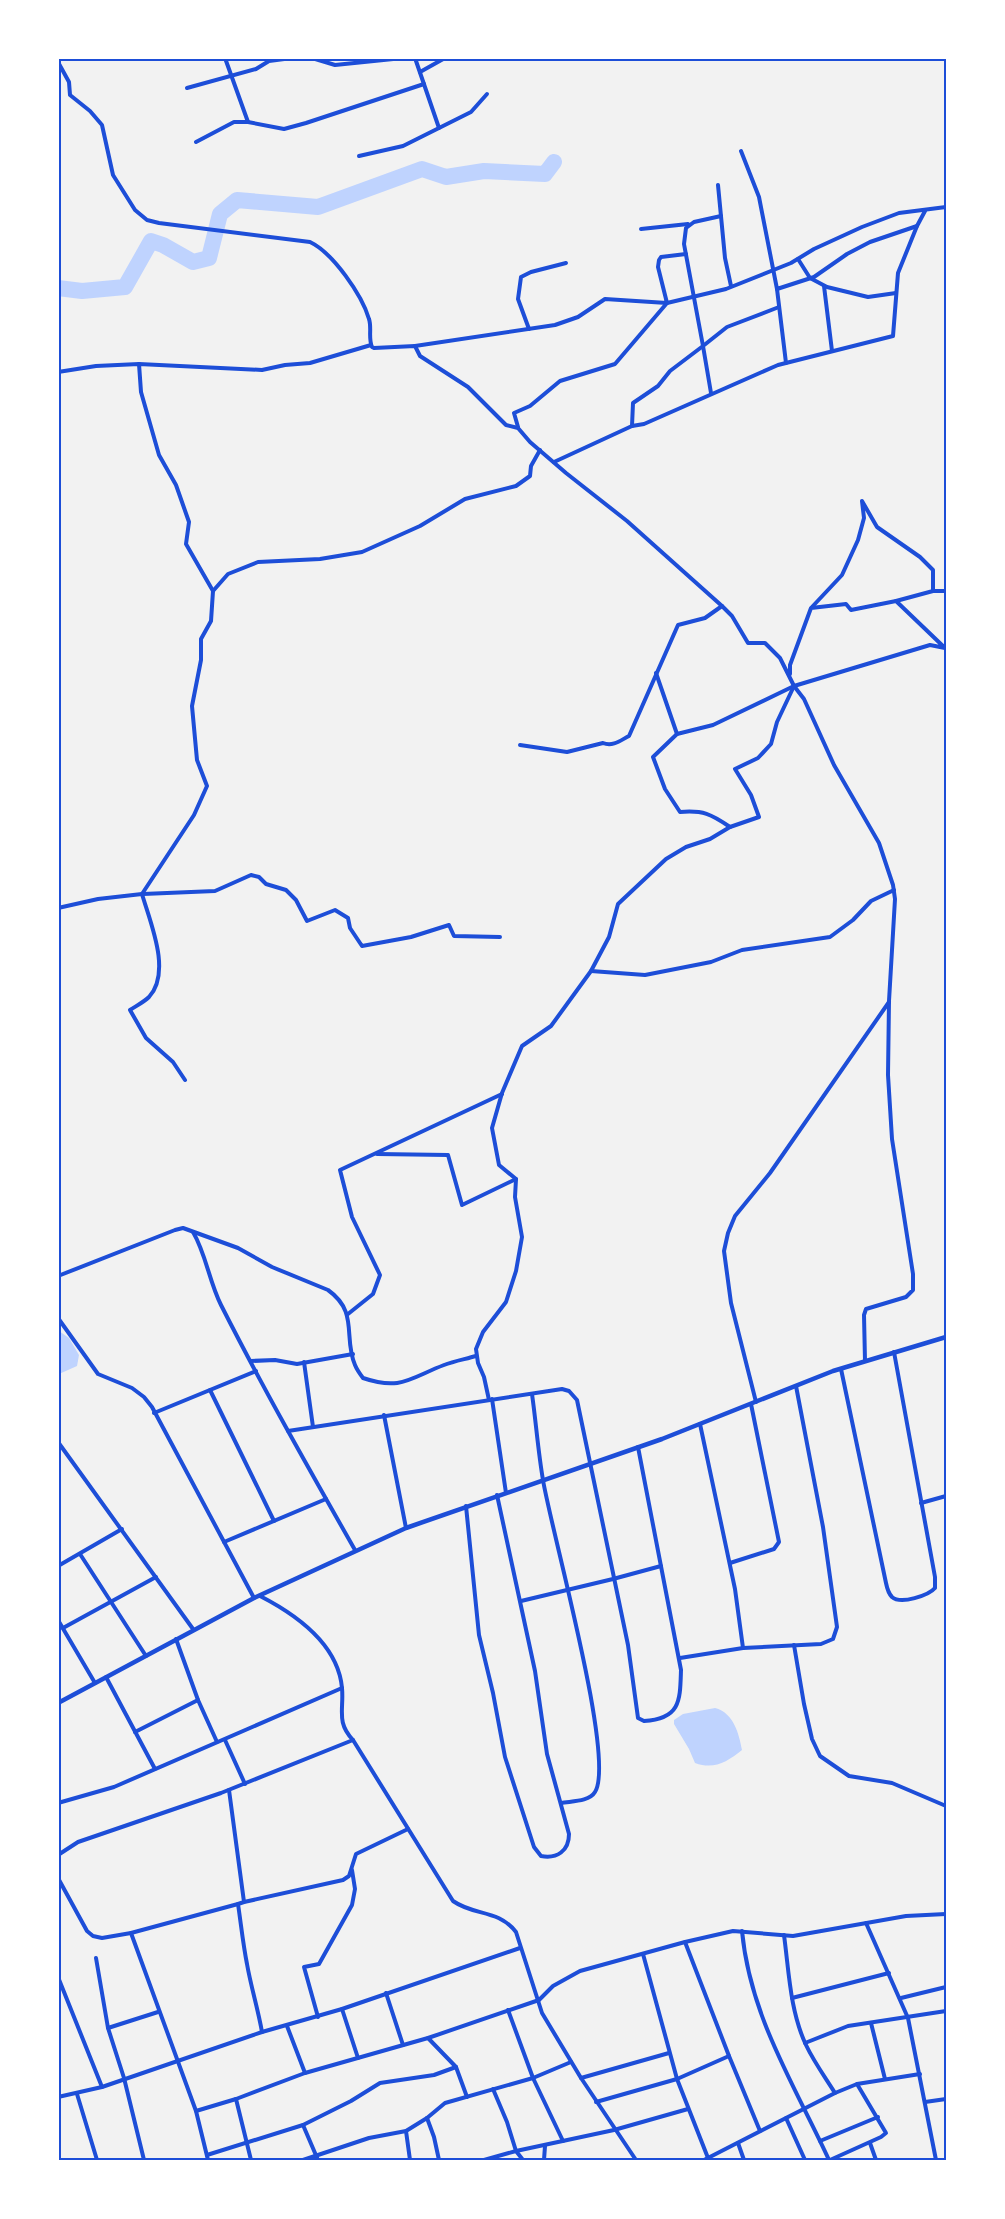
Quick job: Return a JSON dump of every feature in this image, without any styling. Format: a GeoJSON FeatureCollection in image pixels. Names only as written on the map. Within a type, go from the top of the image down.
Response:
{"type":"FeatureCollection","features":[{"type":"Feature","properties":{"kind":"street"},"geometry":{"type":"LineString","coordinates":[[225,58],[248,122]]}},
{"type":"Feature","properties":{"kind":"street"},"geometry":{"type":"LineString","coordinates":[[187,88],[256,69],[269,60],[292,58]]}},
{"type":"Feature","properties":{"kind":"street"},"geometry":{"type":"LineString","coordinates":[[312,58],[335,65],[403,58]]}},
{"type":"Feature","properties":{"kind":"street"},"geometry":{"type":"LineString","coordinates":[[415,58],[439,128]]}},
{"type":"Feature","properties":{"kind":"street"},"geometry":{"type":"LineString","coordinates":[[420,72],[445,58]]}},
{"type":"Feature","properties":{"kind":"street"},"geometry":{"type":"LineString","coordinates":[[58,62],[69,82],[70,95],[90,111],[102,125],[114,175],[139,215],[147,220],[169,224],[310,242],[319,246],[352,287],[368,315],[371,345]]}},
{"type":"Feature","properties":{"kind":"street"},"geometry":{"type":"LineString","coordinates":[[196,142],[234,122],[248,122],[284,129],[424,84]]}},
{"type":"Feature","properties":{"kind":"street"},"geometry":{"type":"LineString","coordinates":[[359,156],[403,146],[471,112],[487,94]]}},
{"type":"Feature","properties":{"kind":"street"},"geometry":{"type":"LineString","coordinates":[[741,152],[759,197],[777,289],[786,363]]}},
{"type":"Feature","properties":{"kind":"street"},"geometry":{"type":"LineString","coordinates":[[718,185],[725,258],[731,286]]}},
{"type":"Feature","properties":{"kind":"street"},"geometry":{"type":"LineString","coordinates":[[58,372],[96,366],[139,364],[262,370],[310,363],[371,345],[374,348],[415,346],[555,325],[578,317],[604,299],[667,303],[693,298],[772,270],[862,227],[898,213],[946,207]]}},
{"type":"Feature","properties":{"kind":"street"},"geometry":{"type":"LineString","coordinates":[[554,462],[632,426],[644,424],[696,402],[711,393],[786,363],[894,336],[898,273],[925,211]]}},
{"type":"Feature","properties":{"kind":"street"},"geometry":{"type":"LineString","coordinates":[[641,229],[688,224],[721,216]]}},
{"type":"Feature","properties":{"kind":"street"},"geometry":{"type":"LineString","coordinates":[[688,224],[685,236],[686,254],[711,393]]}},
{"type":"Feature","properties":{"kind":"street"},"geometry":{"type":"LineString","coordinates":[[777,289],[810,278],[870,242],[917,226]]}},
{"type":"Feature","properties":{"kind":"street"},"geometry":{"type":"LineString","coordinates":[[667,303],[658,267],[659,260],[661,257],[686,254]]}},
{"type":"Feature","properties":{"kind":"street"},"geometry":{"type":"LineString","coordinates":[[798,259],[810,278],[824,285],[868,297],[896,293]]}},
{"type":"Feature","properties":{"kind":"street"},"geometry":{"type":"LineString","coordinates":[[529,329],[518,299],[521,277],[531,272],[566,263]]}},
{"type":"Feature","properties":{"kind":"street"},"geometry":{"type":"LineString","coordinates":[[824,285],[832,351]]}},
{"type":"Feature","properties":{"kind":"street"},"geometry":{"type":"LineString","coordinates":[[518,428],[514,412],[530,406],[560,381],[615,364],[667,303]]}},
{"type":"Feature","properties":{"kind":"street"},"geometry":{"type":"LineString","coordinates":[[632,426],[633,404],[658,386],[670,371],[727,327],[779,307]]}},
{"type":"Feature","properties":{"kind":"street"},"geometry":{"type":"LineString","coordinates":[[415,346],[420,356],[468,387],[506,425],[518,428],[554,462],[627,521],[732,616],[748,643],[765,644],[780,658],[809,709],[834,765],[879,843],[894,890],[888,1075],[892,1139],[913,1274],[913,1290],[906,1298],[866,1309],[864,1315],[865,1361]]}},
{"type":"Feature","properties":{"kind":"street"},"geometry":{"type":"LineString","coordinates":[[139,364],[141,392],[159,455],[176,485],[189,522],[186,544],[213,591],[211,621],[201,639],[201,660],[192,706],[197,760],[207,786],[194,815],[142,894],[160,958],[160,974],[150,996],[130,1010],[146,1038],[173,1062],[186,1080]]}},
{"type":"Feature","properties":{"kind":"street"},"geometry":{"type":"LineString","coordinates":[[213,591],[228,574],[258,562],[362,552],[398,537],[465,500],[516,486],[530,476],[531,466],[540,450]]}},
{"type":"Feature","properties":{"kind":"street"},"geometry":{"type":"LineString","coordinates":[[790,675],[790,665],[811,608],[842,575],[858,540],[864,518],[862,501],[878,527],[920,557],[933,570],[933,591]]}},
{"type":"Feature","properties":{"kind":"street"},"geometry":{"type":"LineString","coordinates":[[811,608],[846,604],[851,610],[933,591],[946,591]]}},
{"type":"Feature","properties":{"kind":"street"},"geometry":{"type":"LineString","coordinates":[[896,601],[946,648]]}},
{"type":"Feature","properties":{"kind":"street"},"geometry":{"type":"LineString","coordinates":[[520,745],[567,752],[603,743],[608,745],[619,742],[629,735],[678,625],[705,618],[722,606]]}},
{"type":"Feature","properties":{"kind":"street"},"geometry":{"type":"LineString","coordinates":[[730,827],[713,815],[698,810],[680,812],[665,789],[653,757],[678,734],[713,725],[794,686],[930,645],[946,648]]}},
{"type":"Feature","properties":{"kind":"street"},"geometry":{"type":"LineString","coordinates":[[656,673],[678,734]]}},
{"type":"Feature","properties":{"kind":"street"},"geometry":{"type":"LineString","coordinates":[[516,1179],[499,1165],[492,1128],[502,1093],[522,1046],[551,1026],[591,971],[609,937],[618,904],[666,859],[730,827],[759,817],[751,795],[735,769],[758,758],[771,744],[777,722],[794,686]]}},
{"type":"Feature","properties":{"kind":"street"},"geometry":{"type":"LineString","coordinates":[[58,908],[98,899],[142,894],[215,891],[251,875],[259,877],[266,884],[286,890],[296,900],[307,921],[335,910],[348,918],[350,928],[362,946],[449,925],[454,936],[500,937]]}},
{"type":"Feature","properties":{"kind":"street"},"geometry":{"type":"LineString","coordinates":[[591,971],[645,975],[711,962],[742,950],[830,937],[853,920],[871,901],[894,890]]}},
{"type":"Feature","properties":{"kind":"street"},"geometry":{"type":"LineString","coordinates":[[730,1563],[774,1549],[779,1542],[753,1403],[731,1303],[724,1251],[728,1233],[735,1216],[770,1173],[890,1000]]}},
{"type":"Feature","properties":{"kind":"street"},"geometry":{"type":"LineString","coordinates":[[348,1314],[373,1294],[380,1275],[352,1217],[340,1170],[502,1093]]}},
{"type":"Feature","properties":{"kind":"street"},"geometry":{"type":"LineString","coordinates":[[373,1154],[448,1155],[462,1205],[516,1179]]}},
{"type":"Feature","properties":{"kind":"street"},"geometry":{"type":"LineString","coordinates":[[506,1493],[491,1400],[476,1356],[478,1340],[506,1302],[516,1271],[522,1237],[515,1197],[516,1179]]}},
{"type":"Feature","properties":{"kind":"street"},"geometry":{"type":"LineString","coordinates":[[58,1276],[183,1228],[238,1248],[272,1267],[328,1290],[338,1298],[348,1314],[354,1364],[363,1378],[379,1384],[401,1383],[444,1365],[476,1356]]}},
{"type":"Feature","properties":{"kind":"street"},"geometry":{"type":"LineString","coordinates":[[192,1232],[199,1243],[219,1301],[355,1550]]}},
{"type":"Feature","properties":{"kind":"street"},"geometry":{"type":"LineString","coordinates":[[58,1318],[98,1374],[132,1388],[144,1396],[224,1542],[257,1597],[285,1609],[320,1641],[336,1664],[342,1688],[344,1731],[353,1740],[453,1900],[460,1905],[503,1919],[516,1932],[542,2013],[596,2102],[636,2160]]}},
{"type":"Feature","properties":{"kind":"street"},"geometry":{"type":"LineString","coordinates":[[58,1703],[193,1629],[355,1550],[406,1528],[589,1465],[841,1369],[946,1336]]}},
{"type":"Feature","properties":{"kind":"street"},"geometry":{"type":"LineString","coordinates":[[841,1369],[886,1583],[891,1596],[903,1600],[929,1593],[935,1588],[935,1577],[894,1352]]}},
{"type":"Feature","properties":{"kind":"street"},"geometry":{"type":"LineString","coordinates":[[251,1361],[262,1359],[287,1363],[304,1362],[353,1354]]}},
{"type":"Feature","properties":{"kind":"street"},"geometry":{"type":"LineString","coordinates":[[304,1362],[313,1427]]}},
{"type":"Feature","properties":{"kind":"street"},"geometry":{"type":"LineString","coordinates":[[154,1413],[256,1371]]}},
{"type":"Feature","properties":{"kind":"street"},"geometry":{"type":"LineString","coordinates":[[680,1658],[743,1648],[821,1644],[833,1639],[837,1627],[823,1527],[796,1386]]}},
{"type":"Feature","properties":{"kind":"street"},"geometry":{"type":"LineString","coordinates":[[288,1431],[562,1389],[573,1395],[577,1400],[628,1645],[638,1718],[650,1721],[675,1710],[680,1695],[680,1658],[638,1447]]}},
{"type":"Feature","properties":{"kind":"street"},"geometry":{"type":"LineString","coordinates":[[210,1390],[274,1521]]}},
{"type":"Feature","properties":{"kind":"street"},"geometry":{"type":"LineString","coordinates":[[532,1394],[543,1480],[569,1591],[597,1746],[598,1779],[595,1792],[591,1796],[561,1803]]}},
{"type":"Feature","properties":{"kind":"street"},"geometry":{"type":"LineString","coordinates":[[384,1415],[406,1528]]}},
{"type":"Feature","properties":{"kind":"street"},"geometry":{"type":"LineString","coordinates":[[700,1424],[730,1563],[743,1648]]}},
{"type":"Feature","properties":{"kind":"street"},"geometry":{"type":"LineString","coordinates":[[58,1442],[193,1629]]}},
{"type":"Feature","properties":{"kind":"street"},"geometry":{"type":"LineString","coordinates":[[466,1506],[479,1635],[505,1757],[534,1847],[541,1856],[556,1856],[564,1851],[569,1843],[561,1803],[547,1754],[535,1671],[497,1496]]}},
{"type":"Feature","properties":{"kind":"street"},"geometry":{"type":"LineString","coordinates":[[921,1503],[946,1496]]}},
{"type":"Feature","properties":{"kind":"street"},"geometry":{"type":"LineString","coordinates":[[224,1542],[326,1499]]}},
{"type":"Feature","properties":{"kind":"street"},"geometry":{"type":"LineString","coordinates":[[58,1566],[122,1529]]}},
{"type":"Feature","properties":{"kind":"street"},"geometry":{"type":"LineString","coordinates":[[80,1554],[146,1656]]}},
{"type":"Feature","properties":{"kind":"street"},"geometry":{"type":"LineString","coordinates":[[521,1601],[569,1591],[661,1566]]}},
{"type":"Feature","properties":{"kind":"street"},"geometry":{"type":"LineString","coordinates":[[63,1628],[156,1577]]}},
{"type":"Feature","properties":{"kind":"street"},"geometry":{"type":"LineString","coordinates":[[58,1620],[96,1684]]}},
{"type":"Feature","properties":{"kind":"street"},"geometry":{"type":"LineString","coordinates":[[176,1639],[198,1700],[218,1742]]}},
{"type":"Feature","properties":{"kind":"street"},"geometry":{"type":"LineString","coordinates":[[794,1645],[808,1722],[812,1739],[820,1756],[849,1776],[892,1783],[946,1806]]}},
{"type":"Feature","properties":{"kind":"street"},"geometry":{"type":"LineString","coordinates":[[105,1677],[155,1769]]}},
{"type":"Feature","properties":{"kind":"street"},"geometry":{"type":"LineString","coordinates":[[59,1803],[114,1787],[342,1688]]}},
{"type":"Feature","properties":{"kind":"street"},"geometry":{"type":"LineString","coordinates":[[135,1732],[198,1700]]}},
{"type":"Feature","properties":{"kind":"street"},"geometry":{"type":"LineString","coordinates":[[225,1740],[245,1784]]}},
{"type":"Feature","properties":{"kind":"street"},"geometry":{"type":"LineString","coordinates":[[58,1855],[69,1847],[94,1836],[229,1790],[353,1740]]}},
{"type":"Feature","properties":{"kind":"street"},"geometry":{"type":"LineString","coordinates":[[229,1790],[244,1902]]}},
{"type":"Feature","properties":{"kind":"street"},"geometry":{"type":"LineString","coordinates":[[58,1878],[87,1931],[93,1936],[102,1938],[131,1933],[244,1902],[343,1880],[349,1876],[356,1854],[408,1828]]}},
{"type":"Feature","properties":{"kind":"street"},"geometry":{"type":"LineString","coordinates":[[318,2017],[304,1967],[319,1964],[352,1905],[356,1889],[352,1868]]}},
{"type":"Feature","properties":{"kind":"street"},"geometry":{"type":"LineString","coordinates":[[238,1904],[262,2032]]}},
{"type":"Feature","properties":{"kind":"street"},"geometry":{"type":"LineString","coordinates":[[196,2111],[236,2099],[305,2073],[428,2038],[539,2000],[552,1986],[580,1971],[685,1942],[721,1933],[742,1931],[802,1935],[906,1916],[946,1914]]}},
{"type":"Feature","properties":{"kind":"street"},"geometry":{"type":"LineString","coordinates":[[866,1923],[908,2018],[936,2160]]}},
{"type":"Feature","properties":{"kind":"street"},"geometry":{"type":"LineString","coordinates":[[742,1931],[750,1985],[763,2023],[782,2067],[806,2109],[830,2160],[870,2143],[886,2133],[857,2084]]}},
{"type":"Feature","properties":{"kind":"street"},"geometry":{"type":"LineString","coordinates":[[131,1933],[196,2111],[208,2160]]}},
{"type":"Feature","properties":{"kind":"street"},"geometry":{"type":"LineString","coordinates":[[784,1935],[792,1998],[806,2043],[834,2093]]}},
{"type":"Feature","properties":{"kind":"street"},"geometry":{"type":"LineString","coordinates":[[685,1942],[760,2131]]}},
{"type":"Feature","properties":{"kind":"street"},"geometry":{"type":"LineString","coordinates":[[58,2097],[102,2087],[124,2078],[177,2063],[262,2032],[318,2017],[520,1948]]}},
{"type":"Feature","properties":{"kind":"street"},"geometry":{"type":"LineString","coordinates":[[643,1954],[669,2053],[706,2159],[834,2093],[857,2084],[920,2074]]}},
{"type":"Feature","properties":{"kind":"street"},"geometry":{"type":"LineString","coordinates":[[96,1958],[108,2028],[124,2078],[144,2160]]}},
{"type":"Feature","properties":{"kind":"street"},"geometry":{"type":"LineString","coordinates":[[792,1998],[889,1973]]}},
{"type":"Feature","properties":{"kind":"street"},"geometry":{"type":"LineString","coordinates":[[58,1977],[102,2087]]}},
{"type":"Feature","properties":{"kind":"street"},"geometry":{"type":"LineString","coordinates":[[900,1998],[946,1987]]}},
{"type":"Feature","properties":{"kind":"street"},"geometry":{"type":"LineString","coordinates":[[386,1993],[403,2045]]}},
{"type":"Feature","properties":{"kind":"street"},"geometry":{"type":"LineString","coordinates":[[342,2009],[358,2058]]}},
{"type":"Feature","properties":{"kind":"street"},"geometry":{"type":"LineString","coordinates":[[508,2010],[533,2078],[563,2141]]}},
{"type":"Feature","properties":{"kind":"street"},"geometry":{"type":"LineString","coordinates":[[806,2043],[848,2026],[946,2011]]}},
{"type":"Feature","properties":{"kind":"street"},"geometry":{"type":"LineString","coordinates":[[108,2028],[158,2012]]}},
{"type":"Feature","properties":{"kind":"street"},"geometry":{"type":"LineString","coordinates":[[871,2023],[885,2079]]}},
{"type":"Feature","properties":{"kind":"street"},"geometry":{"type":"LineString","coordinates":[[287,2026],[305,2073]]}},
{"type":"Feature","properties":{"kind":"street"},"geometry":{"type":"LineString","coordinates":[[428,2038],[456,2067],[467,2097]]}},
{"type":"Feature","properties":{"kind":"street"},"geometry":{"type":"LineString","coordinates":[[581,2078],[669,2053]]}},
{"type":"Feature","properties":{"kind":"street"},"geometry":{"type":"LineString","coordinates":[[596,2102],[677,2079],[729,2056]]}},
{"type":"Feature","properties":{"kind":"street"},"geometry":{"type":"LineString","coordinates":[[303,2160],[369,2138],[406,2131],[427,2118],[442,2104],[533,2078],[572,2062]]}},
{"type":"Feature","properties":{"kind":"street"},"geometry":{"type":"LineString","coordinates":[[207,2154],[303,2125],[380,2084],[434,2075],[456,2067]]}},
{"type":"Feature","properties":{"kind":"street"},"geometry":{"type":"LineString","coordinates":[[493,2089],[516,2151],[523,2160]]}},
{"type":"Feature","properties":{"kind":"street"},"geometry":{"type":"LineString","coordinates":[[77,2094],[97,2160]]}},
{"type":"Feature","properties":{"kind":"street"},"geometry":{"type":"LineString","coordinates":[[236,2099],[245,2144],[251,2160]]}},
{"type":"Feature","properties":{"kind":"street"},"geometry":{"type":"LineString","coordinates":[[925,2102],[946,2099]]}},
{"type":"Feature","properties":{"kind":"street"},"geometry":{"type":"LineString","coordinates":[[484,2160],[614,2130],[688,2109]]}},
{"type":"Feature","properties":{"kind":"street"},"geometry":{"type":"LineString","coordinates":[[820,2141],[878,2117]]}},
{"type":"Feature","properties":{"kind":"street"},"geometry":{"type":"LineString","coordinates":[[427,2118],[439,2160]]}},
{"type":"Feature","properties":{"kind":"street"},"geometry":{"type":"LineString","coordinates":[[786,2118],[805,2160]]}},
{"type":"Feature","properties":{"kind":"street"},"geometry":{"type":"LineString","coordinates":[[303,2125],[314,2156],[318,2160]]}},
{"type":"Feature","properties":{"kind":"street"},"geometry":{"type":"LineString","coordinates":[[406,2131],[410,2160]]}},
{"type":"Feature","properties":{"kind":"street"},"geometry":{"type":"LineString","coordinates":[[738,2143],[744,2160]]}},
{"type":"Feature","properties":{"kind":"street"},"geometry":{"type":"LineString","coordinates":[[870,2143],[876,2160]]}},
{"type":"Feature","properties":{"kind":"street"},"geometry":{"type":"LineString","coordinates":[[544,2160],[545,2146]]}},
{"type":"Feature","properties":{"kind":"water"},"geometry":{"type":"Polygon","coordinates":[[[59,1331],[69,1338],[79,1355],[77,1366],[59,1374],[59,1331]]]}},
{"type":"Feature","properties":{"kind":"water"},"geometry":{"type":"Polygon","coordinates":[[[715,1708],[727,1714],[731,1719],[742,1750],[720,1764],[708,1766],[695,1763],[674,1720],[683,1714],[715,1708]]]}},
{"type":"Feature","properties":{"kind":"waterway"},"geometry":{"type":"LineString","coordinates":[[58,288],[82,291],[125,287],[151,241],[193,262],[209,258],[220,214],[237,200],[318,207],[422,169],[446,177],[484,171],[545,174],[554,162]]}}]}
